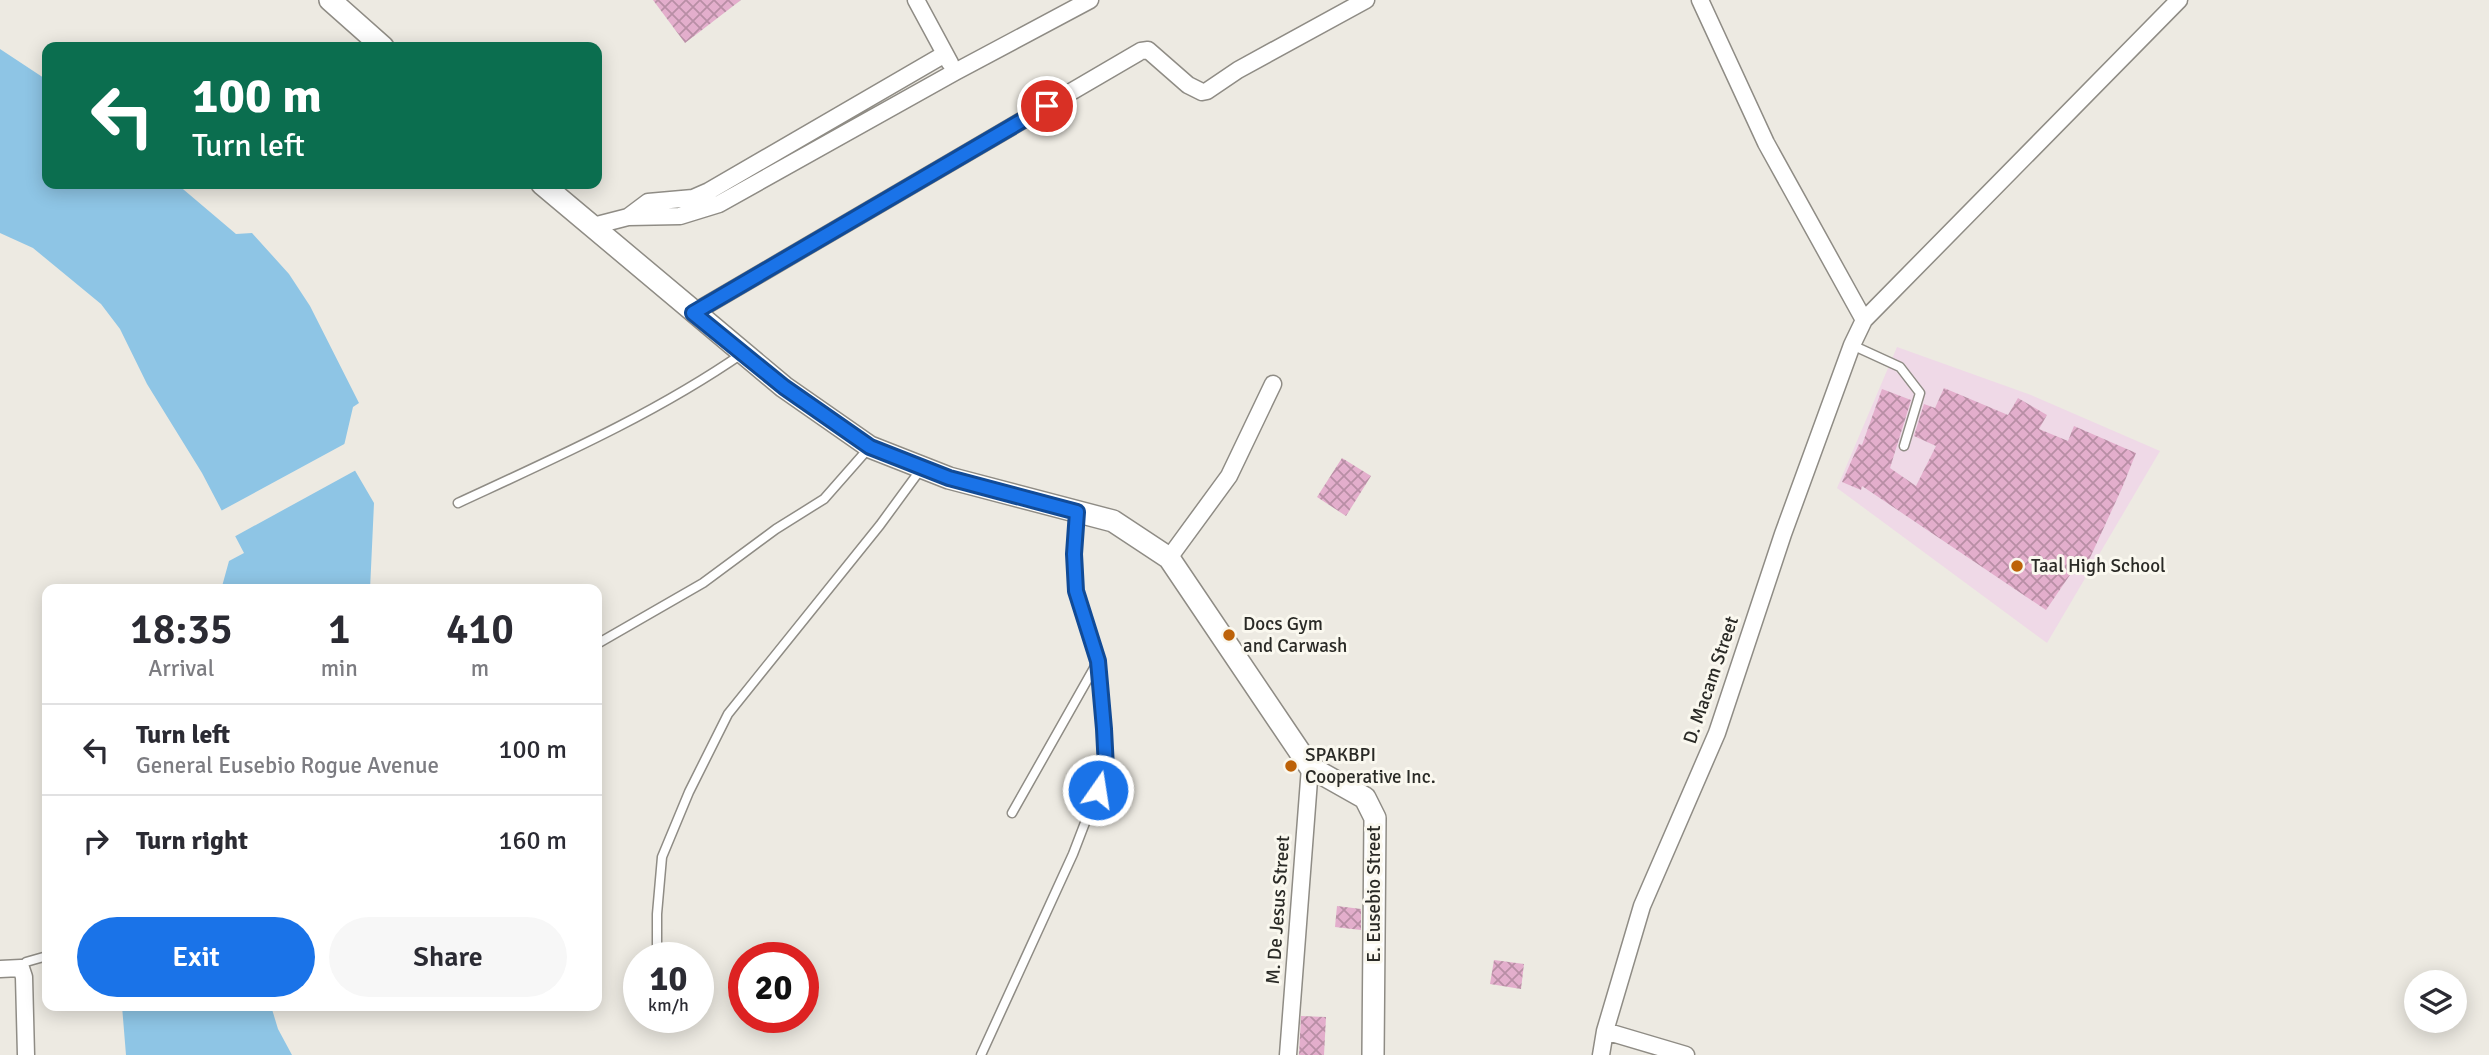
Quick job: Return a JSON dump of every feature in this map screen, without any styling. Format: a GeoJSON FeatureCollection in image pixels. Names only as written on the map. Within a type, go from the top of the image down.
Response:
{"type":"FeatureCollection","features":[{"type":"Feature","properties":{"kind":"main road"},"geometry":{"type":"LineString","coordinates":[[330,0],[377,42]]}},
{"type":"Feature","properties":{"kind":"main road"},"geometry":{"type":"LineString","coordinates":[[548,189],[784,387],[870,447],[921,469],[1113,521],[1169,558],[1310,767]]}},
{"type":"Feature","properties":{"kind":"main road","name":"E. Eusebio Street"},"geometry":{"type":"LineString","coordinates":[[1310,767],[1365,799],[1375,818],[1373,1055]]}},
{"type":"Feature","properties":{"kind":"street"},"geometry":{"type":"LineString","coordinates":[[916,0],[955,72]]}},
{"type":"Feature","properties":{"kind":"street"},"geometry":{"type":"LineString","coordinates":[[593,226],[628,217],[680,216],[719,204],[1090,0]]}},
{"type":"Feature","properties":{"kind":"street"},"geometry":{"type":"LineString","coordinates":[[693,313],[1141,51],[1148,50],[1188,85],[1202,92],[1207,91],[1238,69],[1366,0]]}},
{"type":"Feature","properties":{"kind":"street"},"geometry":{"type":"LineString","coordinates":[[1700,0],[1766,143],[1864,320]]}},
{"type":"Feature","properties":{"kind":"street","name":"D. Macam Street"},"geometry":{"type":"LineString","coordinates":[[1601,1055],[1605,1031],[1642,905],[1717,733],[1783,534],[1852,345],[1864,320],[2179,0]]}},
{"type":"Feature","properties":{"kind":"street"},"geometry":{"type":"LineString","coordinates":[[628,217],[648,202],[693,198],[709,191],[945,54]]}},
{"type":"Feature","properties":{"kind":"street"},"geometry":{"type":"LineString","coordinates":[[1169,558],[1229,476],[1273,384]]}},
{"type":"Feature","properties":{"kind":"street","name":"M. De Jesus Street"},"geometry":{"type":"LineString","coordinates":[[1288,1055],[1310,767]]}},
{"type":"Feature","properties":{"kind":"street"},"geometry":{"type":"LineString","coordinates":[[0,969],[21,968],[24,978],[26,1055]]}},
{"type":"Feature","properties":{"kind":"street"},"geometry":{"type":"LineString","coordinates":[[1605,1031],[1686,1055]]}},
{"type":"Feature","properties":{"kind":"lane"},"geometry":{"type":"LineString","coordinates":[[1852,345],[1900,367],[1920,393],[1904,446]]}},
{"type":"Feature","properties":{"kind":"lane"},"geometry":{"type":"LineString","coordinates":[[458,503],[561,455],[705,379],[743,353]]}},
{"type":"Feature","properties":{"kind":"lane"},"geometry":{"type":"LineString","coordinates":[[602,641],[703,583],[776,529],[824,499],[870,447]]}},
{"type":"Feature","properties":{"kind":"lane"},"geometry":{"type":"LineString","coordinates":[[657,942],[662,857],[689,792],[728,714],[880,525],[921,469]]}},
{"type":"Feature","properties":{"kind":"lane"},"geometry":{"type":"LineString","coordinates":[[981,1055],[1073,854],[1106,768],[1098,661],[1076,591],[1074,554],[1077,512]]}},
{"type":"Feature","properties":{"kind":"lane"},"geometry":{"type":"LineString","coordinates":[[1012,813],[1098,661]]}},
{"type":"Feature","properties":{"kind":"lane"},"geometry":{"type":"LineString","coordinates":[[21,968],[26,962],[42,957]]}},
{"type":"Feature","properties":{"kind":"shaded area","name":"Taal High School"},"geometry":{"type":"Polygon","coordinates":[[[1897,347],[2031,395],[2160,451],[2047,643],[1837,488],[1897,347]]]}},
{"type":"Feature","properties":{"kind":"water"},"geometry":{"type":"Polygon","coordinates":[[[0,49],[42,77],[42,189],[183,189],[236,234],[252,233],[289,274],[310,306],[359,403],[353,407],[343,450],[374,503],[370,584],[223,584],[229,561],[244,553],[202,473],[147,384],[120,329],[101,304],[33,248],[0,233],[0,49]]]}},
{"type":"Feature","properties":{"kind":"water"},"geometry":{"type":"Polygon","coordinates":[[[122,1011],[273,1011],[278,1029],[292,1055],[126,1055],[122,1011]]]}},
{"type":"Feature","properties":{"kind":"pier"},"geometry":{"type":"Polygon","coordinates":[[[348,442],[346,450],[358,469],[232,538],[219,512],[348,442]]]}},
{"type":"Feature","properties":{"kind":"building"},"geometry":{"type":"Polygon","coordinates":[[[653,0],[741,0],[685,43],[653,0]]]}},
{"type":"Feature","properties":{"kind":"building","name":"Taal High School"},"geometry":{"type":"Polygon","coordinates":[[[1944,388],[2008,415],[2018,398],[2047,415],[2039,429],[2068,441],[2074,426],[2136,453],[2083,573],[2074,569],[2046,610],[1862,486],[1861,490],[1842,482],[1859,444],[1862,445],[1882,389],[1911,400],[1890,468],[1916,486],[1936,446],[1914,436],[1924,404],[1935,408],[1944,388]]]}},
{"type":"Feature","properties":{"kind":"building"},"geometry":{"type":"Polygon","coordinates":[[[1342,458],[1371,476],[1346,516],[1317,497],[1342,458]]]}},
{"type":"Feature","properties":{"kind":"building"},"geometry":{"type":"Polygon","coordinates":[[[1337,906],[1361,909],[1361,930],[1335,927],[1337,906]]]}},
{"type":"Feature","properties":{"kind":"building"},"geometry":{"type":"Polygon","coordinates":[[[1494,960],[1524,964],[1521,989],[1490,984],[1494,960]]]}},
{"type":"Feature","properties":{"kind":"building"},"geometry":{"type":"Polygon","coordinates":[[[1301,1016],[1326,1017],[1324,1055],[1299,1055],[1301,1016]]]}},
{"type":"Feature","properties":{"kind":"place","name":"Taal High School"},"geometry":{"type":"Point","coordinates":[2017,566]}},
{"type":"Feature","properties":{"kind":"place","name":"Docs Gym and Carwash"},"geometry":{"type":"Point","coordinates":[1229,635]}},
{"type":"Feature","properties":{"kind":"place","name":"SPAKBPI Cooperative Inc."},"geometry":{"type":"Point","coordinates":[1291,766]}},
{"type":"Feature","properties":{"kind":"route"},"geometry":{"type":"LineString","coordinates":[[1047,106],[693,313],[784,387],[870,447],[949,478],[1077,512],[1074,554],[1076,591],[1098,661],[1104,729],[1106,768],[1098,790]]}}]}
